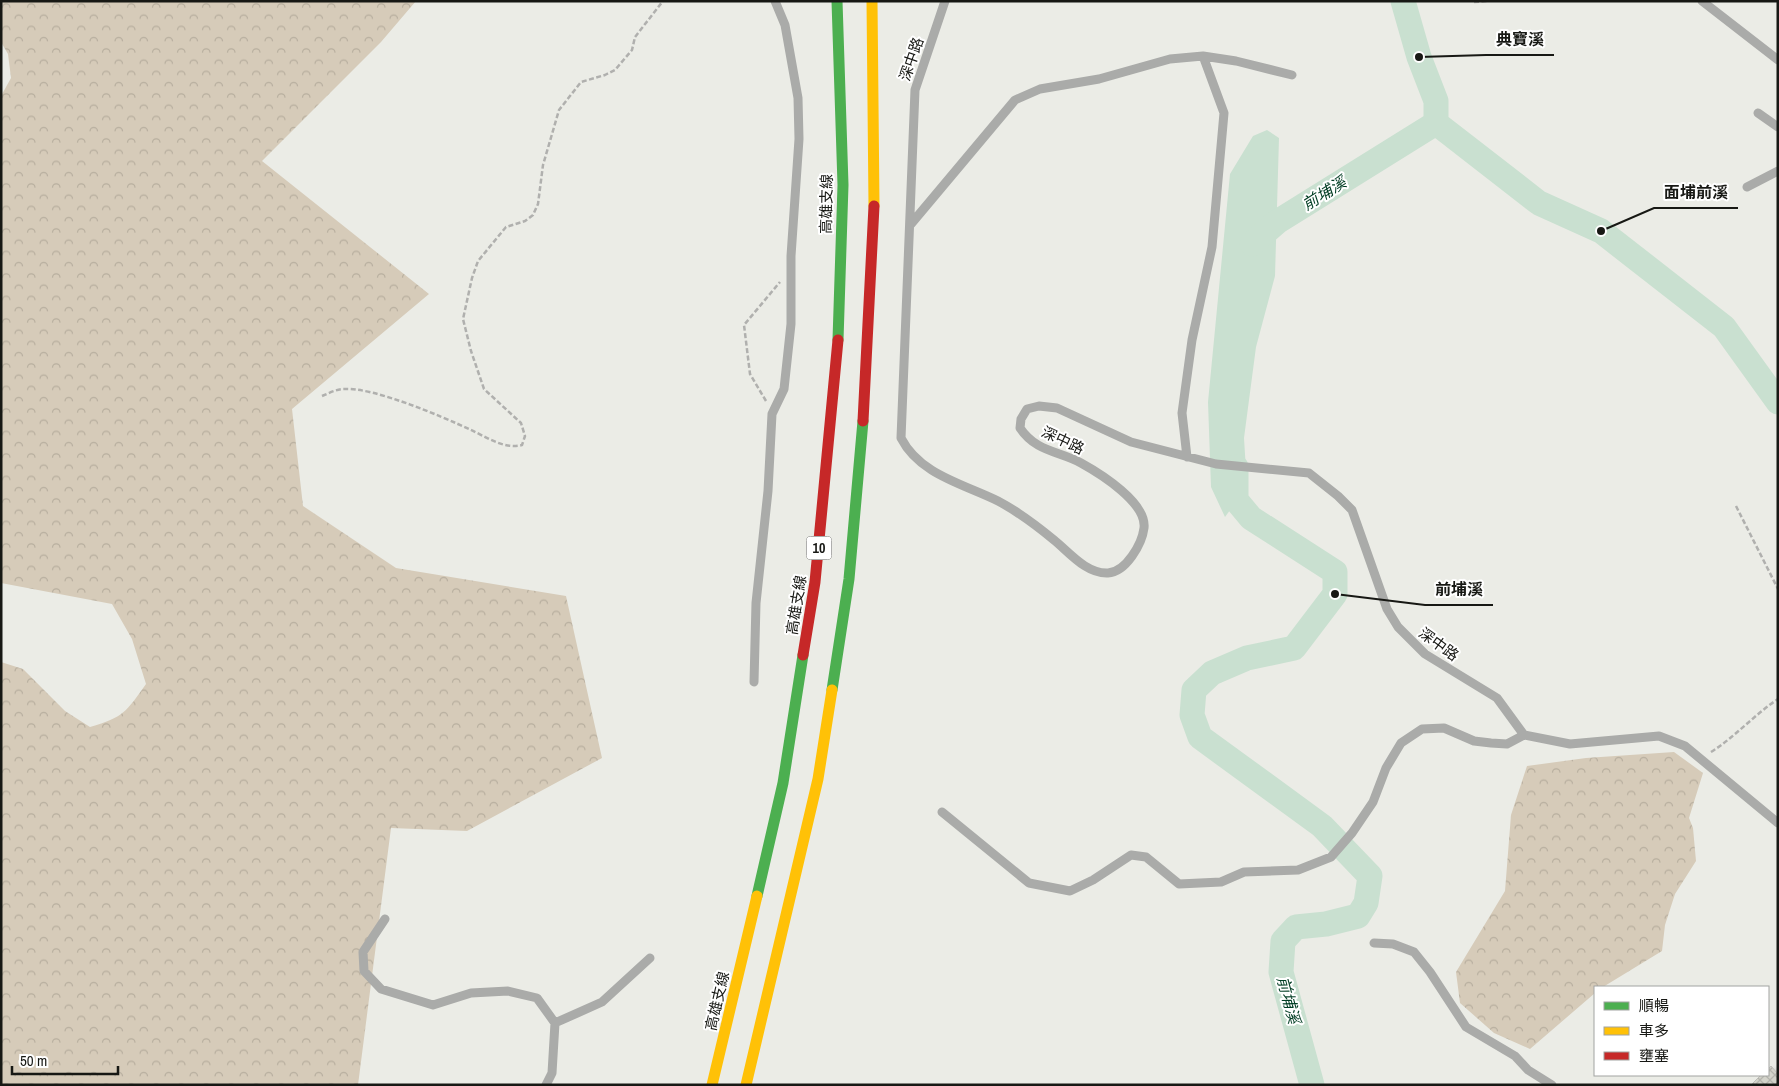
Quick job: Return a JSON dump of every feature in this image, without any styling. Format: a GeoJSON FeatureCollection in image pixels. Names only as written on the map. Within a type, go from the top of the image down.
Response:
{"type":"FeatureCollection","features":[{"type":"Feature","properties":{"kind":"highway","name":"高雄支線"},"geometry":{"type":"LineString","coordinates":[[712,1085],[783,783],[815,582],[837,363],[843,185],[837,1]]}},
{"type":"Feature","properties":{"kind":"highway","name":"10"},"geometry":{"type":"LineString","coordinates":[[746,1085],[818,779],[849,579],[867,369],[875,182],[872,1]]}},
{"type":"Feature","properties":{"kind":"lane"},"geometry":{"type":"LineString","coordinates":[[754,682],[756,603],[768,491],[772,414],[784,389],[791,324],[791,267],[798,139],[798,98],[785,25],[775,1]]}},
{"type":"Feature","properties":{"kind":"lane","name":"深中路"},"geometry":{"type":"LineString","coordinates":[[945,1],[915,90],[902,438],[909,453],[958,485],[998,501],[1052,538],[1089,569],[1108,573],[1116,570],[1130,558],[1139,542],[1144,527],[1142,512],[1129,497],[1080,462],[1046,450],[1025,437],[1020,428],[1021,419],[1027,410],[1039,406],[1057,408],[1131,442],[1216,464],[1309,473],[1352,510],[1387,609],[1398,627],[1425,654],[1497,698],[1524,734]]}},
{"type":"Feature","properties":{"kind":"lane"},"geometry":{"type":"LineString","coordinates":[[1702,1],[1778,60]]}},
{"type":"Feature","properties":{"kind":"lane"},"geometry":{"type":"LineString","coordinates":[[911,224],[1015,100],[1040,89],[1099,79],[1170,59],[1203,56],[1236,61],[1292,76]]}},
{"type":"Feature","properties":{"kind":"lane"},"geometry":{"type":"LineString","coordinates":[[1187,457],[1182,413],[1192,340],[1212,247],[1224,112],[1203,56]]}},
{"type":"Feature","properties":{"kind":"lane"},"geometry":{"type":"LineString","coordinates":[[1758,113],[1778,127]]}},
{"type":"Feature","properties":{"kind":"lane"},"geometry":{"type":"LineString","coordinates":[[1747,187],[1778,171]]}},
{"type":"Feature","properties":{"kind":"lane"},"geometry":{"type":"LineString","coordinates":[[942,812],[1029,883],[1070,891],[1093,880],[1131,855],[1146,857],[1179,884],[1221,882],[1244,872],[1298,870],[1331,857],[1352,833],[1374,802],[1386,768],[1401,743],[1422,728],[1444,728],[1474,741],[1507,744],[1524,734],[1570,744],[1659,736],[1685,746],[1778,823]]}},
{"type":"Feature","properties":{"kind":"lane"},"geometry":{"type":"LineString","coordinates":[[384,919],[363,952],[362,958],[364,971],[381,989],[433,1005],[471,993],[508,991],[537,998],[555,1023],[552,1073],[546,1085]]}},
{"type":"Feature","properties":{"kind":"lane"},"geometry":{"type":"LineString","coordinates":[[1374,943],[1393,944],[1414,952],[1430,972],[1466,1027],[1515,1056],[1528,1070],[1552,1085]]}},
{"type":"Feature","properties":{"kind":"lane"},"geometry":{"type":"LineString","coordinates":[[555,1023],[602,1002],[650,958]]}},
{"type":"Feature","properties":{"kind":"path"},"geometry":{"type":"LineString","coordinates":[[322,396],[343,389],[378,395],[444,418],[513,447],[522,445],[525,436],[521,423],[484,389],[471,350],[464,319],[472,278],[478,261],[506,227],[525,221],[533,215],[538,204],[543,165],[559,110],[580,82],[615,70],[632,50],[635,37],[664,1]]}},
{"type":"Feature","properties":{"kind":"path"},"geometry":{"type":"LineString","coordinates":[[1474,2],[1488,1]]}},
{"type":"Feature","properties":{"kind":"path"},"geometry":{"type":"LineString","coordinates":[[772,414],[750,374],[744,325],[791,267]]}},
{"type":"Feature","properties":{"kind":"path"},"geometry":{"type":"LineString","coordinates":[[1736,506],[1778,589]]}},
{"type":"Feature","properties":{"kind":"path"},"geometry":{"type":"LineString","coordinates":[[1700,759],[1730,740],[1760,711],[1778,699]]}},
{"type":"Feature","properties":{"kind":"green space"},"geometry":{"type":"Polygon","coordinates":[[[1,1],[416,1],[381,42],[262,161],[429,294],[292,409],[303,506],[396,568],[566,596],[602,758],[467,831],[391,828],[358,1085],[1,1085],[1,662],[23,669],[65,711],[90,727],[110,720],[123,712],[134,701],[146,684],[132,639],[112,604],[1,583],[1,96],[11,78],[8,54],[1,42],[1,1]]]}},
{"type":"Feature","properties":{"kind":"green space"},"geometry":{"type":"Polygon","coordinates":[[[1674,752],[1703,773],[1689,818],[1693,828],[1696,861],[1675,894],[1665,925],[1662,951],[1605,986],[1594,986],[1594,994],[1530,1049],[1494,1033],[1460,1003],[1456,972],[1505,891],[1511,815],[1527,766],[1586,758],[1674,752]]]}},
{"type":"Feature","properties":{"kind":"shaded area"},"geometry":{"type":"Polygon","coordinates":[[[1267,130],[1279,138],[1275,276],[1256,347],[1244,438],[1247,487],[1225,517],[1211,487],[1208,402],[1230,174],[1253,136],[1267,130]]]}},
{"type":"Feature","properties":{"kind":"building"},"geometry":{"type":"Polygon","coordinates":[[[1771,1066],[1778,1074],[1778,1085],[1751,1085],[1760,1076],[1769,1076],[1769,1068],[1771,1066]]]}},
{"type":"Feature","properties":{"kind":"waterway"},"geometry":{"type":"LineString","coordinates":[[1403,1],[1419,57],[1436,101],[1436,123],[1539,203],[1601,231],[1724,327],[1778,402]]}},
{"type":"Feature","properties":{"kind":"waterway","name":"前埔溪"},"geometry":{"type":"LineString","coordinates":[[1252,244],[1277,222],[1436,123]]}},
{"type":"Feature","properties":{"kind":"waterway","name":"前埔溪"},"geometry":{"type":"LineString","coordinates":[[1236,467],[1236,500],[1251,518],[1335,572],[1335,594],[1294,648],[1247,658],[1212,673],[1194,690],[1192,715],[1200,737],[1322,826],[1370,876],[1366,903],[1358,916],[1326,924],[1296,927],[1283,941],[1281,972],[1312,1085]]}},
{"type":"Feature","properties":{"kind":"traffic: fast"},"geometry":{"type":"LineString","coordinates":[[837,1],[843,185],[838,340]]}},
{"type":"Feature","properties":{"kind":"traffic: fast"},"geometry":{"type":"LineString","coordinates":[[832,690],[849,579],[863,421]]}},
{"type":"Feature","properties":{"kind":"traffic: fast"},"geometry":{"type":"LineString","coordinates":[[757,896],[783,783],[803,655]]}},
{"type":"Feature","properties":{"kind":"traffic: slow"},"geometry":{"type":"LineString","coordinates":[[872,1],[874,206]]}},
{"type":"Feature","properties":{"kind":"traffic: slow"},"geometry":{"type":"LineString","coordinates":[[746,1085],[818,779],[832,690]]}},
{"type":"Feature","properties":{"kind":"traffic: slow"},"geometry":{"type":"LineString","coordinates":[[712,1085],[757,896]]}},
{"type":"Feature","properties":{"kind":"traffic: jam"},"geometry":{"type":"LineString","coordinates":[[863,421],[874,206]]}},
{"type":"Feature","properties":{"kind":"traffic: jam"},"geometry":{"type":"LineString","coordinates":[[803,655],[815,582],[838,340]]}},
{"type":"Feature","properties":{"kind":"place","name":"典寶溪"},"geometry":{"type":"Point","coordinates":[1419,57]}},
{"type":"Feature","properties":{"kind":"place","name":"面埔前溪"},"geometry":{"type":"Point","coordinates":[1601,231]}},
{"type":"Feature","properties":{"kind":"place","name":"前埔溪"},"geometry":{"type":"Point","coordinates":[1335,594]}}]}
